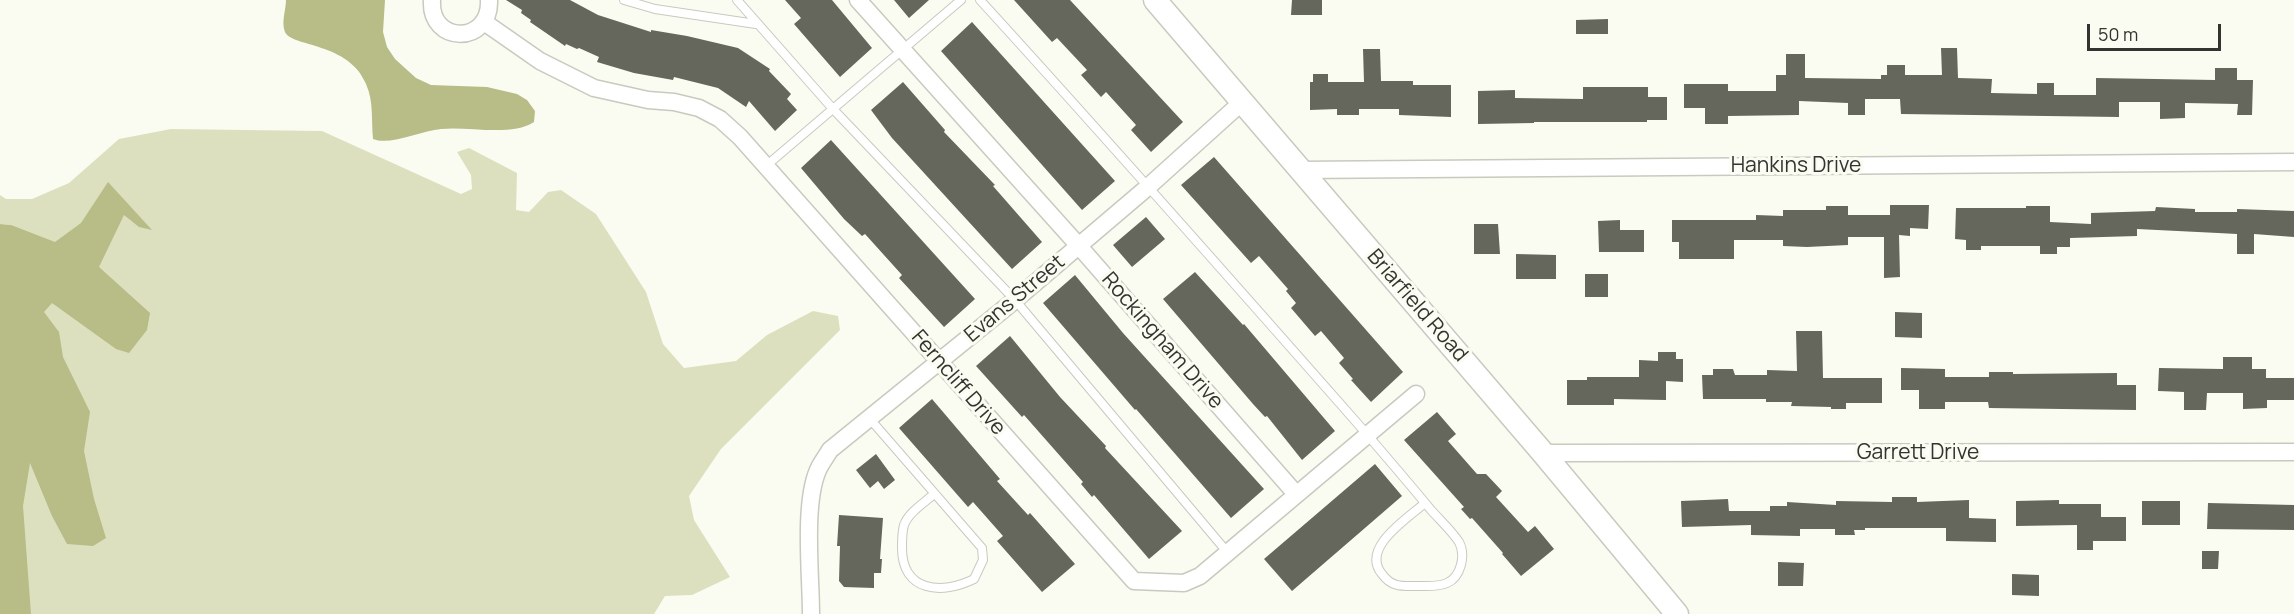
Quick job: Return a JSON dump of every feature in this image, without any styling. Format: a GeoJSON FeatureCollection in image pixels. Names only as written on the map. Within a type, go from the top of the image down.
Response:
{"type":"FeatureCollection","features":[{"type":"Feature","properties":{"kind":"main road","name":"Briarfield Road"},"geometry":{"type":"LineString","coordinates":[[1155,0],[1543,453],[1677,614]]}},
{"type":"Feature","properties":{"kind":"street"},"geometry":{"type":"LineString","coordinates":[[432,0],[432,11],[442,28],[450,32],[469,33],[484,22],[488,15],[489,0]]}},
{"type":"Feature","properties":{"kind":"street","name":"Rockingham Drive"},"geometry":{"type":"LineString","coordinates":[[858,0],[1078,245],[1296,494]]}},
{"type":"Feature","properties":{"kind":"street","name":"Ferncliff Drive"},"geometry":{"type":"LineString","coordinates":[[484,22],[540,61],[594,88],[699,108],[726,125],[767,165],[1134,581],[1184,583],[1200,576],[1416,394]]}},
{"type":"Feature","properties":{"kind":"street","name":"Evans Street"},"geometry":{"type":"LineString","coordinates":[[811,614],[812,493],[817,470],[830,450],[1015,300],[1149,186],[1241,103]]}},
{"type":"Feature","properties":{"kind":"street","name":"Hankins Drive"},"geometry":{"type":"LineString","coordinates":[[1299,170],[2294,162]]}},
{"type":"Feature","properties":{"kind":"street","name":"Garrett Drive"},"geometry":{"type":"LineString","coordinates":[[1543,453],[2294,452]]}},
{"type":"Feature","properties":{"kind":"lane"},"geometry":{"type":"LineString","coordinates":[[624,0],[656,9],[756,24]]}},
{"type":"Feature","properties":{"kind":"lane"},"geometry":{"type":"LineString","coordinates":[[736,0],[833,109],[1015,300],[1228,553]]}},
{"type":"Feature","properties":{"kind":"lane"},"geometry":{"type":"LineString","coordinates":[[767,165],[961,0]]}},
{"type":"Feature","properties":{"kind":"lane"},"geometry":{"type":"LineString","coordinates":[[980,0],[1149,186],[1460,543],[1462,558],[1459,571],[1450,582],[1439,586],[1396,586],[1386,580],[1378,570],[1376,558],[1379,545],[1425,503]]}},
{"type":"Feature","properties":{"kind":"lane"},"geometry":{"type":"LineString","coordinates":[[870,419],[982,548],[981,569],[974,579],[953,587],[922,586],[912,580],[902,560],[904,524],[909,516],[934,494]]}},
{"type":"Feature","properties":{"kind":"shaded area"},"geometry":{"type":"Polygon","coordinates":[[[286,0],[385,0],[383,32],[387,47],[395,59],[416,78],[431,85],[487,87],[517,94],[527,100],[535,111],[534,122],[514,129],[452,128],[433,130],[388,141],[373,139],[370,98],[366,84],[358,70],[347,60],[334,53],[290,37],[285,32],[283,24],[286,0]]]}},
{"type":"Feature","properties":{"kind":"shaded area"},"geometry":{"type":"Polygon","coordinates":[[[171,129],[322,131],[461,194],[472,189],[471,175],[457,152],[469,148],[517,173],[516,210],[529,212],[548,192],[561,190],[596,214],[646,292],[663,344],[684,368],[736,361],[767,335],[813,311],[838,316],[840,330],[721,449],[689,496],[694,520],[730,577],[692,595],[665,596],[654,614],[2,614],[11,225],[0,224],[0,195],[6,199],[32,199],[69,183],[119,139],[171,129]]]}},
{"type":"Feature","properties":{"kind":"shaded area"},"geometry":{"type":"Polygon","coordinates":[[[108,182],[152,230],[139,227],[124,215],[99,267],[150,313],[147,330],[129,353],[116,349],[52,303],[44,312],[59,332],[63,357],[90,412],[84,451],[94,499],[106,538],[93,546],[67,544],[52,516],[30,463],[23,506],[31,614],[0,614],[0,224],[11,225],[55,242],[81,223],[108,182]]]}},
{"type":"Feature","properties":{"kind":"building"},"geometry":{"type":"Polygon","coordinates":[[[506,0],[570,0],[598,15],[651,32],[651,30],[687,36],[738,48],[770,69],[769,71],[791,94],[787,99],[797,110],[775,131],[749,101],[746,107],[718,88],[674,77],[673,80],[634,73],[597,62],[599,57],[579,48],[566,44],[565,46],[530,22],[531,20],[521,13],[522,10],[506,0]]]}},
{"type":"Feature","properties":{"kind":"building"},"geometry":{"type":"Polygon","coordinates":[[[785,0],[832,0],[872,48],[840,77],[794,24],[801,18],[785,0]]]}},
{"type":"Feature","properties":{"kind":"building"},"geometry":{"type":"Polygon","coordinates":[[[894,0],[929,0],[909,18],[894,0]]]}},
{"type":"Feature","properties":{"kind":"building"},"geometry":{"type":"Polygon","coordinates":[[[1014,0],[1070,0],[1183,122],[1151,152],[1131,130],[1136,125],[1106,92],[1101,97],[1081,75],[1087,70],[1057,38],[1052,42],[1014,0]]]}},
{"type":"Feature","properties":{"kind":"building"},"geometry":{"type":"Polygon","coordinates":[[[1292,0],[1322,0],[1322,15],[1291,15],[1292,0]]]}},
{"type":"Feature","properties":{"kind":"building"},"geometry":{"type":"Polygon","coordinates":[[[1608,19],[1608,34],[1576,34],[1576,20],[1608,19]]]}},
{"type":"Feature","properties":{"kind":"building"},"geometry":{"type":"Polygon","coordinates":[[[972,22],[1115,181],[1082,210],[941,51],[972,22]]]}},
{"type":"Feature","properties":{"kind":"building"},"geometry":{"type":"Polygon","coordinates":[[[1941,48],[1957,48],[1958,78],[1992,79],[1991,93],[2037,94],[2037,83],[2054,83],[2054,95],[2096,95],[2096,78],[2215,80],[2215,68],[2237,68],[2237,80],[2253,80],[2252,115],[2237,115],[2238,104],[2185,103],[2185,118],[2160,119],[2160,102],[2119,102],[2119,117],[1901,114],[1900,99],[1865,99],[1865,115],[1848,115],[1848,103],[1799,101],[1799,115],[1728,116],[1728,124],[1705,124],[1705,108],[1684,108],[1684,84],[1728,84],[1728,91],[1776,91],[1776,75],[1786,75],[1786,54],[1805,54],[1805,78],[1881,79],[1881,75],[1887,75],[1887,65],[1905,65],[1905,75],[1942,75],[1941,48]]]}},
{"type":"Feature","properties":{"kind":"building"},"geometry":{"type":"Polygon","coordinates":[[[1363,49],[1380,49],[1381,81],[1413,81],[1413,85],[1451,85],[1451,117],[1399,115],[1399,109],[1359,109],[1359,115],[1337,115],[1337,109],[1310,110],[1310,82],[1313,82],[1313,74],[1328,74],[1328,82],[1364,82],[1363,49]]]}},
{"type":"Feature","properties":{"kind":"building"},"geometry":{"type":"Polygon","coordinates":[[[903,82],[945,130],[944,132],[995,185],[993,186],[1042,242],[1012,269],[892,138],[871,110],[903,82]]]}},
{"type":"Feature","properties":{"kind":"building"},"geometry":{"type":"Polygon","coordinates":[[[1583,87],[1648,87],[1648,97],[1667,97],[1667,120],[1478,124],[1478,91],[1515,90],[1515,98],[1583,99],[1583,87]]]}},
{"type":"Feature","properties":{"kind":"building"},"geometry":{"type":"Polygon","coordinates":[[[831,140],[975,299],[944,327],[899,278],[902,275],[865,234],[862,236],[844,219],[801,168],[831,140]]]}},
{"type":"Feature","properties":{"kind":"building"},"geometry":{"type":"Polygon","coordinates":[[[1214,157],[1403,372],[1371,402],[1339,363],[1344,358],[1321,331],[1315,336],[1291,308],[1296,303],[1286,291],[1288,289],[1259,256],[1251,263],[1181,185],[1214,157]]]}},
{"type":"Feature","properties":{"kind":"building"},"geometry":{"type":"Polygon","coordinates":[[[1890,205],[1929,205],[1928,229],[1910,228],[1910,236],[1899,235],[1900,277],[1884,278],[1884,237],[1848,237],[1848,245],[1807,247],[1783,246],[1783,240],[1734,240],[1734,259],[1679,259],[1679,242],[1672,242],[1672,220],[1756,220],[1756,215],[1783,216],[1783,210],[1826,210],[1826,206],[1848,206],[1848,215],[1890,215],[1890,205]]]}},
{"type":"Feature","properties":{"kind":"building"},"geometry":{"type":"Polygon","coordinates":[[[2026,206],[2050,206],[2050,222],[2091,224],[2091,213],[2155,211],[2156,207],[2195,209],[2195,212],[2237,212],[2237,209],[2294,211],[2294,237],[2254,234],[2254,254],[2237,254],[2237,234],[2218,233],[2137,229],[2137,236],[2070,238],[2070,247],[2057,247],[2057,254],[2040,254],[2040,246],[1981,246],[1981,250],[1966,250],[1966,240],[1955,239],[1956,208],[2026,208],[2026,206]]]}},
{"type":"Feature","properties":{"kind":"building"},"geometry":{"type":"Polygon","coordinates":[[[1146,217],[1165,239],[1132,267],[1113,245],[1146,217]]]}},
{"type":"Feature","properties":{"kind":"building"},"geometry":{"type":"Polygon","coordinates":[[[1620,220],[1620,230],[1644,230],[1644,252],[1599,252],[1598,221],[1620,220]]]}},
{"type":"Feature","properties":{"kind":"building"},"geometry":{"type":"Polygon","coordinates":[[[1474,224],[1498,224],[1500,254],[1474,254],[1474,224]]]}},
{"type":"Feature","properties":{"kind":"building"},"geometry":{"type":"Polygon","coordinates":[[[1516,254],[1556,255],[1556,279],[1516,279],[1516,254]]]}},
{"type":"Feature","properties":{"kind":"building"},"geometry":{"type":"Polygon","coordinates":[[[1195,272],[1244,324],[1335,431],[1302,460],[1267,416],[1265,417],[1253,404],[1163,299],[1195,272]]]}},
{"type":"Feature","properties":{"kind":"building"},"geometry":{"type":"Polygon","coordinates":[[[1585,274],[1608,274],[1608,297],[1585,297],[1585,274]]]}},
{"type":"Feature","properties":{"kind":"building"},"geometry":{"type":"Polygon","coordinates":[[[1075,275],[1123,333],[1264,489],[1231,518],[1043,303],[1075,275]]]}},
{"type":"Feature","properties":{"kind":"building"},"geometry":{"type":"Polygon","coordinates":[[[1895,312],[1922,313],[1922,338],[1895,337],[1895,312]]]}},
{"type":"Feature","properties":{"kind":"building"},"geometry":{"type":"Polygon","coordinates":[[[1796,331],[1822,331],[1823,378],[1882,378],[1882,403],[1846,403],[1846,409],[1831,409],[1831,407],[1791,406],[1792,402],[1766,402],[1766,399],[1703,399],[1702,375],[1713,375],[1713,369],[1733,369],[1735,375],[1767,375],[1767,370],[1797,371],[1796,331]]]}},
{"type":"Feature","properties":{"kind":"building"},"geometry":{"type":"Polygon","coordinates":[[[1010,336],[1060,397],[1182,531],[1149,559],[1094,495],[1092,497],[1081,484],[1083,482],[1024,415],[1022,417],[976,366],[1010,336]]]}},
{"type":"Feature","properties":{"kind":"building"},"geometry":{"type":"Polygon","coordinates":[[[1658,352],[1676,352],[1676,359],[1683,359],[1683,382],[1666,381],[1666,400],[1614,399],[1614,405],[1567,405],[1567,380],[1587,380],[1587,377],[1639,377],[1639,360],[1658,361],[1658,352]]]}},
{"type":"Feature","properties":{"kind":"building"},"geometry":{"type":"Polygon","coordinates":[[[2223,357],[2252,357],[2252,369],[2266,369],[2266,378],[2294,378],[2294,400],[2267,400],[2267,408],[2243,409],[2243,393],[2207,393],[2206,410],[2184,410],[2184,392],[2158,391],[2159,368],[2223,369],[2223,357]]]}},
{"type":"Feature","properties":{"kind":"building"},"geometry":{"type":"Polygon","coordinates":[[[1901,368],[1945,369],[1945,377],[1989,377],[1989,372],[2013,372],[2013,374],[2117,373],[2117,385],[2136,385],[2136,410],[1989,408],[1988,402],[1945,402],[1945,409],[1919,409],[1919,390],[1901,390],[1901,368]]]}},
{"type":"Feature","properties":{"kind":"building"},"geometry":{"type":"Polygon","coordinates":[[[932,399],[1000,479],[997,481],[1028,515],[1030,513],[1075,564],[1042,592],[997,541],[1003,536],[973,502],[968,507],[899,428],[932,399]]]}},
{"type":"Feature","properties":{"kind":"building"},"geometry":{"type":"Polygon","coordinates":[[[1437,412],[1456,434],[1448,441],[1477,474],[1486,474],[1502,491],[1496,497],[1528,532],[1535,526],[1554,549],[1521,576],[1404,440],[1437,412]]]}},
{"type":"Feature","properties":{"kind":"building"},"geometry":{"type":"Polygon","coordinates":[[[876,454],[895,480],[884,489],[878,481],[870,488],[856,470],[876,454]]]}},
{"type":"Feature","properties":{"kind":"building"},"geometry":{"type":"Polygon","coordinates":[[[1375,464],[1402,496],[1292,591],[1264,559],[1375,464]]]}},
{"type":"Feature","properties":{"kind":"building"},"geometry":{"type":"Polygon","coordinates":[[[1892,497],[1917,497],[1917,502],[1969,500],[1969,518],[1996,519],[1996,542],[1946,541],[1946,528],[1865,528],[1865,530],[1854,530],[1855,535],[1835,535],[1835,529],[1800,529],[1800,536],[1751,535],[1751,525],[1682,527],[1681,501],[1728,499],[1729,511],[1770,511],[1770,506],[1787,506],[1787,502],[1836,505],[1836,501],[1892,502],[1892,497]]]}},
{"type":"Feature","properties":{"kind":"building"},"geometry":{"type":"Polygon","coordinates":[[[2059,500],[2059,504],[2101,504],[2101,517],[2126,517],[2126,541],[2093,541],[2093,550],[2077,550],[2077,525],[2016,526],[2016,501],[2059,500]]]}},
{"type":"Feature","properties":{"kind":"building"},"geometry":{"type":"Polygon","coordinates":[[[2142,501],[2180,501],[2180,525],[2142,525],[2142,501]]]}},
{"type":"Feature","properties":{"kind":"building"},"geometry":{"type":"Polygon","coordinates":[[[2208,503],[2294,505],[2294,530],[2207,529],[2208,503]]]}},
{"type":"Feature","properties":{"kind":"building"},"geometry":{"type":"Polygon","coordinates":[[[839,515],[883,518],[881,573],[874,573],[874,588],[844,587],[839,581],[840,546],[837,546],[839,515]]]}},
{"type":"Feature","properties":{"kind":"building"},"geometry":{"type":"Polygon","coordinates":[[[2202,551],[2219,551],[2218,569],[2202,569],[2202,551]]]}},
{"type":"Feature","properties":{"kind":"building"},"geometry":{"type":"Polygon","coordinates":[[[1778,562],[1804,563],[1803,586],[1778,586],[1778,562]]]}},
{"type":"Feature","properties":{"kind":"building"},"geometry":{"type":"Polygon","coordinates":[[[2012,574],[2039,575],[2039,596],[2012,595],[2012,574]]]}}]}
